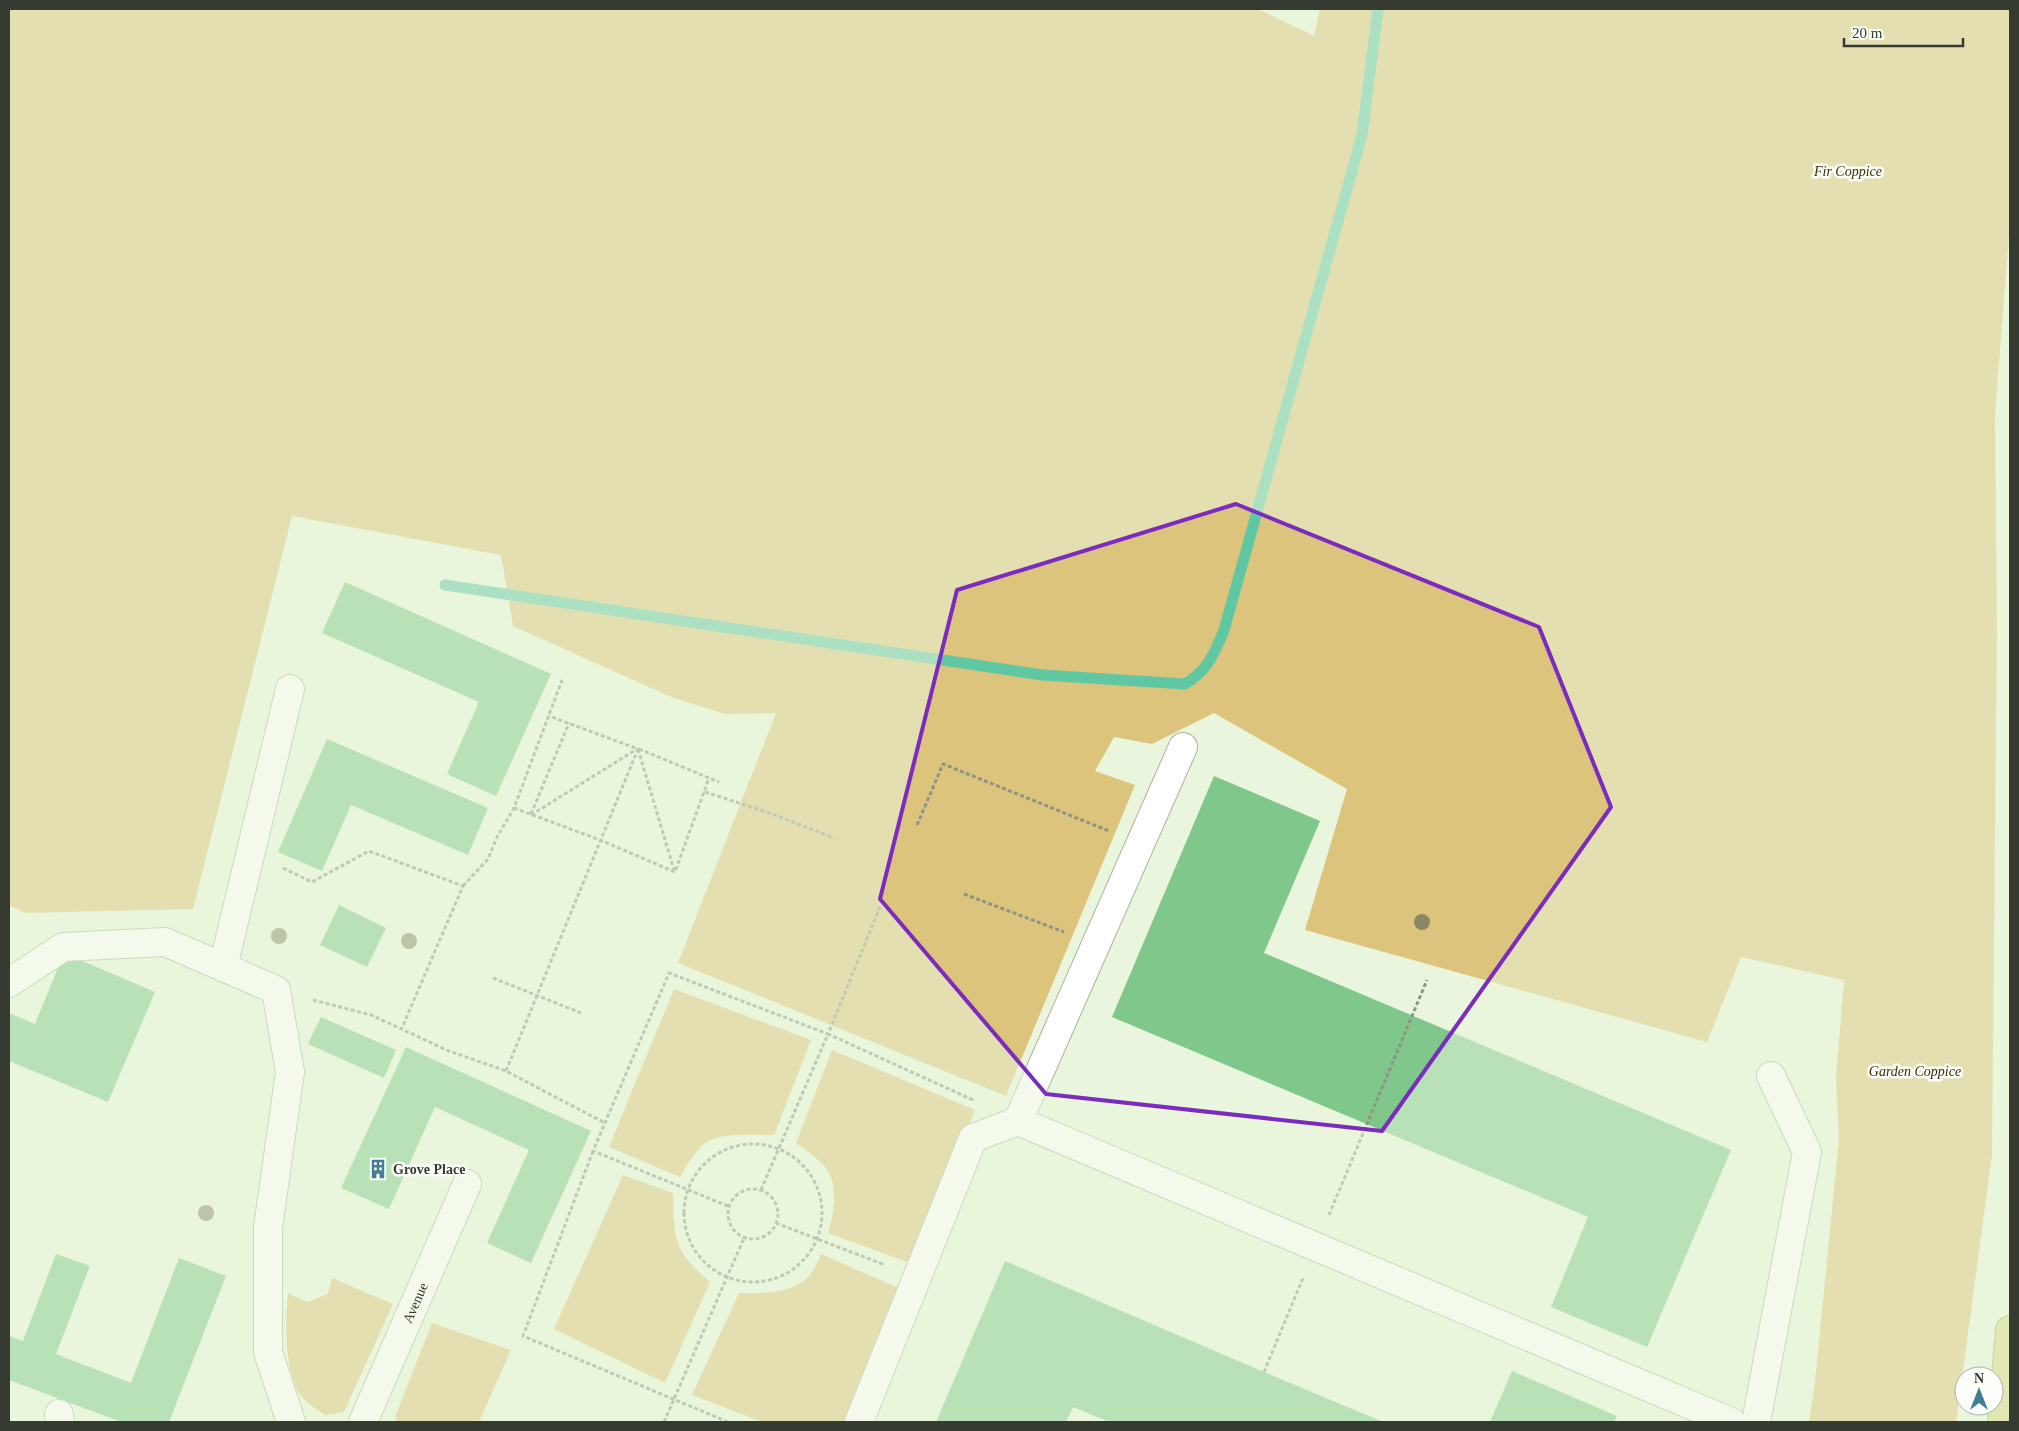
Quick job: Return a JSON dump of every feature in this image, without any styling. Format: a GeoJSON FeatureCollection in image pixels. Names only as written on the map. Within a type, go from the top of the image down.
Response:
{"type":"FeatureCollection","features":[{"type":"Feature","properties":{"kind":"highway"},"geometry":{"type":"LineString","coordinates":[[2002,1422],[2010,1330]]}},
{"type":"Feature","properties":{"kind":"lane"},"geometry":{"type":"LineString","coordinates":[[223,967],[290,689]]}},
{"type":"Feature","properties":{"kind":"lane"},"geometry":{"type":"LineString","coordinates":[[1018,1121],[1183,747]]}},
{"type":"Feature","properties":{"kind":"lane"},"geometry":{"type":"LineString","coordinates":[[9,983],[63,947],[165,942],[276,990],[290,1072],[268,1227],[268,1352],[291,1422]]}},
{"type":"Feature","properties":{"kind":"lane"},"geometry":{"type":"LineString","coordinates":[[1756,1422],[1807,1152],[1771,1076]]}},
{"type":"Feature","properties":{"kind":"lane"},"geometry":{"type":"LineString","coordinates":[[859,1422],[973,1138],[1018,1121],[1731,1422]]}},
{"type":"Feature","properties":{"kind":"lane","name":"Avenue"},"geometry":{"type":"LineString","coordinates":[[363,1422],[467,1184]]}},
{"type":"Feature","properties":{"kind":"path"},"geometry":{"type":"LineString","coordinates":[[401,1030],[463,886],[488,859],[497,837],[514,808],[562,680]]}},
{"type":"Feature","properties":{"kind":"path"},"geometry":{"type":"LineString","coordinates":[[550,716],[719,782]]}},
{"type":"Feature","properties":{"kind":"path"},"geometry":{"type":"LineString","coordinates":[[531,814],[569,723]]}},
{"type":"Feature","properties":{"kind":"path"},"geometry":{"type":"LineString","coordinates":[[531,814],[638,749]]}},
{"type":"Feature","properties":{"kind":"path"},"geometry":{"type":"LineString","coordinates":[[506,1070],[638,749]]}},
{"type":"Feature","properties":{"kind":"path"},"geometry":{"type":"LineString","coordinates":[[638,749],[675,872]]}},
{"type":"Feature","properties":{"kind":"path"},"geometry":{"type":"LineString","coordinates":[[917,825],[943,764],[1140,844]]}},
{"type":"Feature","properties":{"kind":"path"},"geometry":{"type":"LineString","coordinates":[[675,872],[709,778]]}},
{"type":"Feature","properties":{"kind":"path"},"geometry":{"type":"LineString","coordinates":[[705,792],[775,815],[834,838]]}},
{"type":"Feature","properties":{"kind":"path"},"geometry":{"type":"LineString","coordinates":[[514,808],[600,840],[675,872]]}},
{"type":"Feature","properties":{"kind":"path"},"geometry":{"type":"LineString","coordinates":[[252,853],[312,882],[369,851],[463,886]]}},
{"type":"Feature","properties":{"kind":"path"},"geometry":{"type":"LineString","coordinates":[[964,894],[1028,920]]}},
{"type":"Feature","properties":{"kind":"path"},"geometry":{"type":"LineString","coordinates":[[762,1190],[880,907]]}},
{"type":"Feature","properties":{"kind":"path"},"geometry":{"type":"LineString","coordinates":[[728,1422],[523,1336],[593,1151],[669,973],[828,1034],[1018,1121]]}},
{"type":"Feature","properties":{"kind":"path"},"geometry":{"type":"LineString","coordinates":[[493,978],[581,1013]]}},
{"type":"Feature","properties":{"kind":"path"},"geometry":{"type":"LineString","coordinates":[[1264,1372],[1296,1299],[1315,1246],[1342,1188],[1427,980]]}},
{"type":"Feature","properties":{"kind":"path"},"geometry":{"type":"LineString","coordinates":[[276,990],[371,1015],[449,1052],[506,1070],[605,1122]]}},
{"type":"Feature","properties":{"kind":"path"},"geometry":{"type":"LineString","coordinates":[[758,1144],[779,1149],[795,1157],[808,1171],[817,1186],[822,1204],[822,1222],[817,1239],[806,1258],[790,1272],[770,1280],[748,1282],[727,1277],[709,1266],[700,1256],[686,1231],[684,1210],[688,1189],[699,1170],[715,1155],[735,1146],[758,1144]]}},
{"type":"Feature","properties":{"kind":"path"},"geometry":{"type":"LineString","coordinates":[[593,1151],[728,1206]]}},
{"type":"Feature","properties":{"kind":"path"},"geometry":{"type":"LineString","coordinates":[[754,1188],[762,1190],[774,1200],[778,1215],[776,1223],[766,1235],[759,1238],[744,1238],[732,1228],[727,1213],[728,1206],[738,1193],[754,1188]]}},
{"type":"Feature","properties":{"kind":"path"},"geometry":{"type":"LineString","coordinates":[[776,1223],[917,1278]]}},
{"type":"Feature","properties":{"kind":"path"},"geometry":{"type":"LineString","coordinates":[[664,1422],[744,1238]]}},
{"type":"Feature","properties":{"kind":"highlighted area"},"geometry":{"type":"Polygon","coordinates":[[[1236,504],[1539,627],[1611,807],[1382,1131],[1046,1094],[880,899],[957,590],[1236,504]]]}},
{"type":"Feature","properties":{"kind":"green space"},"geometry":{"type":"Polygon","coordinates":[[[9,9],[1258,9],[1314,36],[1320,9],[2010,9],[2010,223],[1995,414],[1997,626],[1992,1155],[1964,1366],[1954,1366],[1954,1416],[1957,1416],[1956,1422],[1809,1422],[1815,1381],[1839,1139],[1836,1077],[1844,980],[1741,957],[1707,1042],[1305,930],[1347,789],[1214,713],[1152,744],[1114,737],[1095,771],[1135,785],[1006,1096],[678,963],[776,713],[725,714],[671,697],[513,626],[501,555],[292,516],[193,909],[25,913],[9,905],[9,9]]]}},
{"type":"Feature","properties":{"kind":"green space"},"geometry":{"type":"Polygon","coordinates":[[[674,989],[811,1040],[774,1135],[738,1135],[712,1139],[697,1150],[680,1177],[609,1147],[674,989]]]}},
{"type":"Feature","properties":{"kind":"green space"},"geometry":{"type":"Polygon","coordinates":[[[832,1050],[975,1110],[910,1263],[828,1233],[834,1200],[833,1184],[830,1175],[820,1161],[796,1143],[832,1050]]]}},
{"type":"Feature","properties":{"kind":"green space"},"geometry":{"type":"Polygon","coordinates":[[[623,1175],[673,1193],[674,1222],[678,1244],[689,1262],[710,1282],[665,1383],[554,1329],[623,1175]]]}},
{"type":"Feature","properties":{"kind":"green space"},"geometry":{"type":"Polygon","coordinates":[[[821,1254],[901,1289],[846,1422],[762,1422],[692,1395],[739,1293],[768,1293],[798,1285],[812,1272],[821,1254]]]}},
{"type":"Feature","properties":{"kind":"green space"},"geometry":{"type":"Polygon","coordinates":[[[332,1278],[393,1304],[344,1412],[325,1415],[303,1399],[295,1385],[291,1373],[287,1346],[287,1305],[288,1293],[307,1302],[328,1294],[332,1278]]]}},
{"type":"Feature","properties":{"kind":"green space"},"geometry":{"type":"Polygon","coordinates":[[[432,1323],[511,1350],[479,1422],[397,1422],[395,1417],[432,1323]]]}},
{"type":"Feature","properties":{"kind":"building"},"geometry":{"type":"Polygon","coordinates":[[[345,582],[551,674],[496,796],[447,774],[479,702],[322,633],[345,582]]]}},
{"type":"Feature","properties":{"kind":"building"},"geometry":{"type":"Polygon","coordinates":[[[327,739],[488,808],[468,855],[351,805],[322,871],[278,852],[327,739]]]}},
{"type":"Feature","properties":{"kind":"building"},"geometry":{"type":"Polygon","coordinates":[[[1214,776],[1320,821],[1264,953],[1731,1150],[1647,1347],[1551,1307],[1588,1217],[1112,1017],[1214,776]]]}},
{"type":"Feature","properties":{"kind":"building"},"geometry":{"type":"Polygon","coordinates":[[[339,905],[386,928],[367,967],[320,945],[339,905]]]}},
{"type":"Feature","properties":{"kind":"building"},"geometry":{"type":"Polygon","coordinates":[[[64,953],[155,992],[108,1102],[9,1061],[9,1013],[35,1024],[64,953]]]}},
{"type":"Feature","properties":{"kind":"building"},"geometry":{"type":"Polygon","coordinates":[[[321,1017],[396,1050],[384,1078],[308,1044],[321,1017]]]}},
{"type":"Feature","properties":{"kind":"building","name":"Grove Place"},"geometry":{"type":"Polygon","coordinates":[[[406,1047],[591,1131],[531,1263],[487,1243],[529,1150],[435,1107],[389,1209],[341,1188],[406,1047]]]}},
{"type":"Feature","properties":{"kind":"building"},"geometry":{"type":"Polygon","coordinates":[[[56,1254],[90,1266],[56,1354],[131,1383],[179,1258],[226,1276],[169,1422],[121,1422],[9,1380],[9,1336],[23,1341],[56,1254]]]}},
{"type":"Feature","properties":{"kind":"building"},"geometry":{"type":"Polygon","coordinates":[[[1005,1261],[1383,1422],[1109,1422],[1073,1407],[1066,1422],[936,1422],[1005,1261]]]}},
{"type":"Feature","properties":{"kind":"building"},"geometry":{"type":"Polygon","coordinates":[[[1512,1371],[1617,1416],[1614,1422],[1490,1422],[1512,1371]]]}},
{"type":"Feature","properties":{"kind":"waterway"},"geometry":{"type":"LineString","coordinates":[[445,585],[1042,675],[1185,684],[1205,667],[1224,630],[1362,135],[1378,9]]}},
{"type":"Feature","properties":{"kind":"place","name":"Grove Place"},"geometry":{"type":"Point","coordinates":[378,1169]}},
{"type":"Feature","properties":{"kind":"park label","name":"Fir Coppice"},"geometry":{"type":"Point","coordinates":[1848,171]}},
{"type":"Feature","properties":{"kind":"park label","name":"Garden Coppice"},"geometry":{"type":"Point","coordinates":[1915,1071]}}]}
